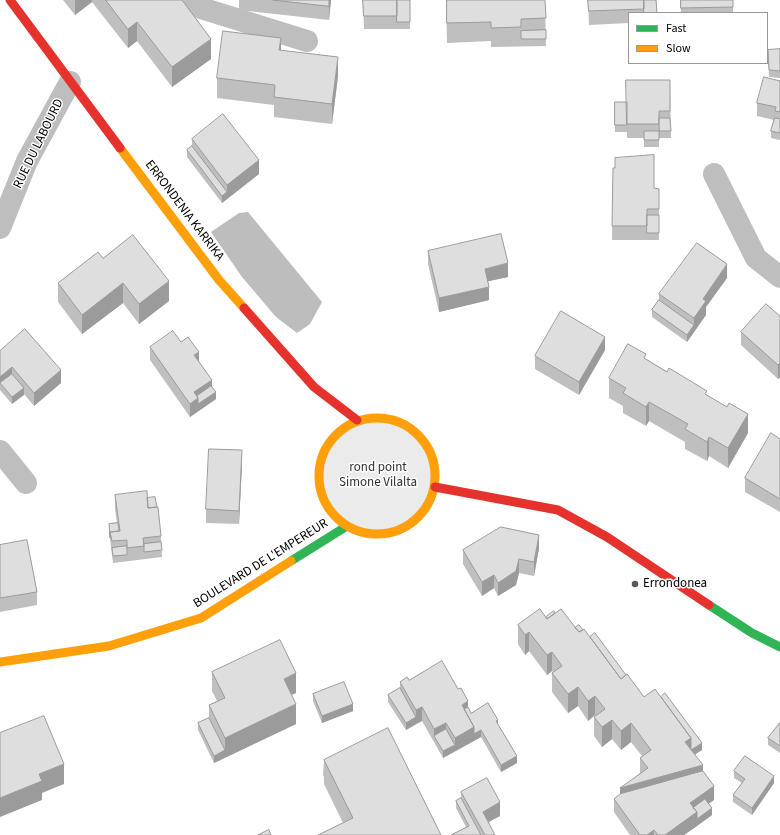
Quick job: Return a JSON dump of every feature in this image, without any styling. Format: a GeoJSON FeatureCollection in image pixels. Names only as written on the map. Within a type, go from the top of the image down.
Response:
{"type":"FeatureCollection","features":[{"type":"Feature","properties":{"kind":"main road","name":"ERRONDENIA KARRIKA"},"geometry":{"type":"LineString","coordinates":[[10,0],[219,280],[314,387],[357,420]]}},
{"type":"Feature","properties":{"kind":"main road","name":"BOULEVARD DE L'EMPEREUR"},"geometry":{"type":"LineString","coordinates":[[387,418],[415,431],[433,456],[435,487],[425,510],[406,527],[376,534],[347,526],[328,508],[319,483],[322,457],[335,434],[357,420],[387,418]]}},
{"type":"Feature","properties":{"kind":"main road"},"geometry":{"type":"LineString","coordinates":[[435,487],[558,510],[607,537],[752,633],[780,647]]}},
{"type":"Feature","properties":{"kind":"main road","name":"BOULEVARD DE L'EMPEREUR"},"geometry":{"type":"LineString","coordinates":[[0,662],[109,646],[200,618],[347,526]]}},
{"type":"Feature","properties":{"kind":"street"},"geometry":{"type":"LineString","coordinates":[[192,0],[201,8],[307,41]]}},
{"type":"Feature","properties":{"kind":"street","name":"RUE DU LABOURD"},"geometry":{"type":"LineString","coordinates":[[0,228],[27,161],[70,82]]}},
{"type":"Feature","properties":{"kind":"street"},"geometry":{"type":"LineString","coordinates":[[714,174],[756,258],[780,277]]}},
{"type":"Feature","properties":{"kind":"street"},"geometry":{"type":"LineString","coordinates":[[0,451],[26,483]]}},
{"type":"Feature","properties":{"kind":"green space","name":"rond point Simone Vilalta"},"geometry":{"type":"Polygon","coordinates":[[[377,418],[399,423],[418,435],[430,454],[435,476],[430,498],[418,517],[399,529],[377,534],[355,529],[336,517],[324,498],[319,476],[324,454],[336,435],[355,423],[377,418]]]}},
{"type":"Feature","properties":{"kind":"shaded area"},"geometry":{"type":"Polygon","coordinates":[[[248,212],[322,302],[310,324],[297,333],[276,317],[242,277],[211,232],[239,213],[248,212]]]}},
{"type":"Feature","properties":{"kind":"building"},"geometry":{"type":"Polygon","coordinates":[[[106,0],[182,0],[211,39],[172,67],[137,22],[128,29],[106,0]]]}},
{"type":"Feature","properties":{"kind":"building"},"geometry":{"type":"Polygon","coordinates":[[[273,0],[329,0],[329,6],[273,0]]]}},
{"type":"Feature","properties":{"kind":"building"},"geometry":{"type":"Polygon","coordinates":[[[363,0],[397,0],[397,16],[364,16],[363,0]]]}},
{"type":"Feature","properties":{"kind":"building"},"geometry":{"type":"Polygon","coordinates":[[[397,0],[410,0],[410,22],[397,22],[397,0]]]}},
{"type":"Feature","properties":{"kind":"building"},"geometry":{"type":"Polygon","coordinates":[[[447,0],[545,0],[546,18],[521,19],[521,27],[491,28],[491,22],[447,23],[447,0]]]}},
{"type":"Feature","properties":{"kind":"building"},"geometry":{"type":"Polygon","coordinates":[[[588,0],[644,0],[644,9],[589,11],[588,0]]]}},
{"type":"Feature","properties":{"kind":"building"},"geometry":{"type":"Polygon","coordinates":[[[644,0],[656,0],[657,12],[644,12],[644,0]]]}},
{"type":"Feature","properties":{"kind":"building"},"geometry":{"type":"Polygon","coordinates":[[[681,0],[733,0],[733,7],[681,8],[681,0]]]}},
{"type":"Feature","properties":{"kind":"building"},"geometry":{"type":"Polygon","coordinates":[[[546,30],[546,39],[521,39],[521,31],[546,30]]]}},
{"type":"Feature","properties":{"kind":"building"},"geometry":{"type":"Polygon","coordinates":[[[223,31],[281,38],[279,50],[338,57],[332,104],[274,97],[275,85],[217,78],[223,31]]]}},
{"type":"Feature","properties":{"kind":"building"},"geometry":{"type":"Polygon","coordinates":[[[780,49],[780,71],[769,70],[768,50],[780,49]]]}},
{"type":"Feature","properties":{"kind":"building"},"geometry":{"type":"Polygon","coordinates":[[[764,77],[780,81],[780,112],[775,111],[776,107],[757,103],[764,77]]]}},
{"type":"Feature","properties":{"kind":"building"},"geometry":{"type":"Polygon","coordinates":[[[626,80],[670,80],[670,111],[659,111],[659,124],[627,124],[626,80]]]}},
{"type":"Feature","properties":{"kind":"building"},"geometry":{"type":"Polygon","coordinates":[[[615,102],[627,102],[627,125],[615,125],[615,102]]]}},
{"type":"Feature","properties":{"kind":"building"},"geometry":{"type":"Polygon","coordinates":[[[223,114],[259,160],[227,185],[192,139],[223,114]]]}},
{"type":"Feature","properties":{"kind":"building"},"geometry":{"type":"Polygon","coordinates":[[[659,118],[670,118],[671,131],[659,131],[659,118]]]}},
{"type":"Feature","properties":{"kind":"building"},"geometry":{"type":"Polygon","coordinates":[[[775,118],[780,119],[780,133],[771,131],[775,118]]]}},
{"type":"Feature","properties":{"kind":"building"},"geometry":{"type":"Polygon","coordinates":[[[644,131],[659,131],[659,140],[644,140],[644,131]]]}},
{"type":"Feature","properties":{"kind":"building"},"geometry":{"type":"Polygon","coordinates":[[[192,146],[227,192],[222,196],[187,150],[192,146]]]}},
{"type":"Feature","properties":{"kind":"building"},"geometry":{"type":"Polygon","coordinates":[[[654,155],[654,188],[659,189],[659,209],[647,209],[647,226],[612,226],[613,168],[615,168],[615,158],[654,155]]]}},
{"type":"Feature","properties":{"kind":"building"},"geometry":{"type":"Polygon","coordinates":[[[647,215],[659,215],[659,233],[647,233],[647,215]]]}},
{"type":"Feature","properties":{"kind":"building"},"geometry":{"type":"Polygon","coordinates":[[[501,234],[508,263],[485,269],[489,287],[439,298],[428,251],[501,234]]]}},
{"type":"Feature","properties":{"kind":"building"},"geometry":{"type":"Polygon","coordinates":[[[133,235],[169,281],[139,304],[123,283],[82,315],[58,283],[98,252],[103,258],[133,235]]]}},
{"type":"Feature","properties":{"kind":"building"},"geometry":{"type":"Polygon","coordinates":[[[697,243],[727,264],[703,299],[706,301],[694,318],[659,294],[697,243]]]}},
{"type":"Feature","properties":{"kind":"building"},"geometry":{"type":"Polygon","coordinates":[[[659,300],[694,325],[687,335],[652,310],[659,300]]]}},
{"type":"Feature","properties":{"kind":"building"},"geometry":{"type":"Polygon","coordinates":[[[766,304],[780,316],[780,363],[778,365],[741,332],[766,304]]]}},
{"type":"Feature","properties":{"kind":"building"},"geometry":{"type":"Polygon","coordinates":[[[561,311],[605,337],[579,382],[535,356],[561,311]]]}},
{"type":"Feature","properties":{"kind":"building"},"geometry":{"type":"Polygon","coordinates":[[[25,329],[61,370],[34,393],[12,367],[0,377],[0,351],[25,329]]]}},
{"type":"Feature","properties":{"kind":"building"},"geometry":{"type":"Polygon","coordinates":[[[173,331],[181,342],[188,337],[199,352],[194,355],[212,380],[194,392],[198,398],[190,404],[150,347],[173,331]]]}},
{"type":"Feature","properties":{"kind":"building"},"geometry":{"type":"Polygon","coordinates":[[[628,344],[646,354],[644,358],[667,372],[669,368],[707,391],[705,394],[727,407],[729,403],[748,414],[728,448],[709,437],[707,442],[685,429],[688,424],[649,402],[646,407],[623,393],[626,388],[609,378],[628,344]]]}},
{"type":"Feature","properties":{"kind":"building"},"geometry":{"type":"Polygon","coordinates":[[[12,374],[24,388],[12,397],[0,383],[12,374]]]}},
{"type":"Feature","properties":{"kind":"building"},"geometry":{"type":"Polygon","coordinates":[[[211,386],[216,392],[198,404],[197,396],[211,386]]]}},
{"type":"Feature","properties":{"kind":"building"},"geometry":{"type":"Polygon","coordinates":[[[771,433],[780,439],[780,499],[745,478],[771,433]]]}},
{"type":"Feature","properties":{"kind":"building"},"geometry":{"type":"Polygon","coordinates":[[[209,449],[242,450],[239,511],[206,509],[209,449]]]}},
{"type":"Feature","properties":{"kind":"building"},"geometry":{"type":"Polygon","coordinates":[[[147,491],[148,508],[158,507],[161,536],[143,538],[144,546],[127,548],[127,540],[112,541],[110,532],[120,531],[115,495],[147,491]]]}},
{"type":"Feature","properties":{"kind":"building"},"geometry":{"type":"Polygon","coordinates":[[[155,497],[157,507],[148,508],[147,498],[155,497]]]}},
{"type":"Feature","properties":{"kind":"building"},"geometry":{"type":"Polygon","coordinates":[[[118,523],[119,531],[110,532],[110,538],[109,524],[118,523]]]}},
{"type":"Feature","properties":{"kind":"building"},"geometry":{"type":"Polygon","coordinates":[[[501,527],[539,535],[534,562],[519,559],[516,571],[498,583],[494,575],[482,582],[463,550],[501,527]]]}},
{"type":"Feature","properties":{"kind":"building"},"geometry":{"type":"Polygon","coordinates":[[[27,540],[37,592],[0,598],[0,545],[27,540]]]}},
{"type":"Feature","properties":{"kind":"building"},"geometry":{"type":"Polygon","coordinates":[[[161,542],[162,550],[144,552],[144,544],[161,542]]]}},
{"type":"Feature","properties":{"kind":"building"},"geometry":{"type":"Polygon","coordinates":[[[127,546],[127,555],[113,556],[112,548],[127,546]]]}},
{"type":"Feature","properties":{"kind":"building"},"geometry":{"type":"Polygon","coordinates":[[[540,609],[547,619],[561,609],[579,632],[584,629],[621,679],[627,674],[644,697],[655,689],[691,738],[685,742],[703,765],[620,788],[648,768],[640,758],[651,750],[631,723],[621,731],[612,720],[602,727],[594,717],[605,709],[595,696],[588,701],[578,687],[568,694],[552,673],[562,666],[552,652],[547,655],[529,632],[525,635],[518,625],[540,609]]]}},
{"type":"Feature","properties":{"kind":"building"},"geometry":{"type":"Polygon","coordinates":[[[554,611],[555,613],[547,619],[546,617],[554,611]]]}},
{"type":"Feature","properties":{"kind":"building"},"geometry":{"type":"Polygon","coordinates":[[[579,625],[583,630],[579,632],[575,628],[579,625]]]}},
{"type":"Feature","properties":{"kind":"building"},"geometry":{"type":"Polygon","coordinates":[[[595,633],[626,675],[621,679],[590,637],[595,633]]]}},
{"type":"Feature","properties":{"kind":"building"},"geometry":{"type":"Polygon","coordinates":[[[280,640],[296,673],[284,679],[296,704],[225,738],[209,705],[225,698],[212,672],[280,640]]]}},
{"type":"Feature","properties":{"kind":"building"},"geometry":{"type":"Polygon","coordinates":[[[442,661],[458,689],[461,688],[468,701],[462,705],[474,727],[455,738],[446,723],[434,729],[422,707],[416,710],[400,682],[407,677],[409,680],[442,661]]]}},
{"type":"Feature","properties":{"kind":"building"},"geometry":{"type":"Polygon","coordinates":[[[344,682],[353,704],[322,716],[313,694],[344,682]]]}},
{"type":"Feature","properties":{"kind":"building"},"geometry":{"type":"Polygon","coordinates":[[[400,688],[416,717],[406,723],[388,695],[400,688]]]}},
{"type":"Feature","properties":{"kind":"building"},"geometry":{"type":"Polygon","coordinates":[[[665,693],[702,743],[691,750],[691,738],[661,697],[665,693]]]}},
{"type":"Feature","properties":{"kind":"building"},"geometry":{"type":"Polygon","coordinates":[[[488,703],[498,720],[496,721],[517,756],[501,765],[481,730],[474,734],[474,727],[464,709],[468,707],[471,713],[488,703]]]}},
{"type":"Feature","properties":{"kind":"building"},"geometry":{"type":"Polygon","coordinates":[[[44,716],[64,764],[39,774],[42,781],[0,798],[0,733],[44,716]]]}},
{"type":"Feature","properties":{"kind":"building"},"geometry":{"type":"Polygon","coordinates":[[[209,718],[225,750],[214,756],[198,723],[209,718]]]}},
{"type":"Feature","properties":{"kind":"building"},"geometry":{"type":"Polygon","coordinates":[[[780,723],[780,746],[768,738],[780,723]]]}},
{"type":"Feature","properties":{"kind":"building"},"geometry":{"type":"Polygon","coordinates":[[[388,728],[441,835],[318,835],[353,818],[324,760],[388,728]]]}},
{"type":"Feature","properties":{"kind":"building"},"geometry":{"type":"Polygon","coordinates":[[[446,729],[455,745],[443,751],[434,736],[446,729]]]}},
{"type":"Feature","properties":{"kind":"building"},"geometry":{"type":"Polygon","coordinates":[[[745,756],[774,776],[752,808],[733,795],[745,779],[734,771],[745,756]]]}},
{"type":"Feature","properties":{"kind":"building"},"geometry":{"type":"Polygon","coordinates":[[[703,771],[714,786],[690,803],[697,812],[665,835],[658,835],[654,830],[647,835],[640,835],[614,799],[620,794],[703,771]]]}},
{"type":"Feature","properties":{"kind":"building"},"geometry":{"type":"Polygon","coordinates":[[[487,778],[500,802],[483,812],[495,835],[485,835],[461,792],[487,778]]]}},
{"type":"Feature","properties":{"kind":"building"},"geometry":{"type":"Polygon","coordinates":[[[461,798],[481,835],[451,835],[469,826],[456,801],[461,798]]]}},
{"type":"Feature","properties":{"kind":"building"},"geometry":{"type":"Polygon","coordinates":[[[705,799],[712,808],[697,819],[697,812],[693,808],[705,799]]]}},
{"type":"Feature","properties":{"kind":"building"},"geometry":{"type":"Polygon","coordinates":[[[269,830],[271,835],[258,835],[269,830]]]}},
{"type":"Feature","properties":{"kind":"traffic: fast"},"geometry":{"type":"LineString","coordinates":[[291,561],[347,526]]}},
{"type":"Feature","properties":{"kind":"traffic: fast"},"geometry":{"type":"LineString","coordinates":[[709,605],[752,633],[780,647]]}},
{"type":"Feature","properties":{"kind":"traffic: slow"},"geometry":{"type":"LineString","coordinates":[[120,148],[219,280],[244,308]]}},
{"type":"Feature","properties":{"kind":"traffic: slow"},"geometry":{"type":"LineString","coordinates":[[377,418],[399,423],[418,435],[430,454],[435,476],[430,498],[418,517],[399,529],[377,534],[355,529],[336,517],[324,498],[319,476],[324,454],[336,435],[355,423],[377,418]]}},
{"type":"Feature","properties":{"kind":"traffic: slow"},"geometry":{"type":"LineString","coordinates":[[0,662],[109,646],[201,618],[291,561]]}},
{"type":"Feature","properties":{"kind":"traffic: jam"},"geometry":{"type":"LineString","coordinates":[[10,0],[120,148]]}},
{"type":"Feature","properties":{"kind":"traffic: jam"},"geometry":{"type":"LineString","coordinates":[[244,308],[314,387],[357,420]]}},
{"type":"Feature","properties":{"kind":"traffic: jam"},"geometry":{"type":"LineString","coordinates":[[435,487],[558,510],[607,537],[709,605]]}},
{"type":"Feature","properties":{"kind":"place","name":"Errondonea"},"geometry":{"type":"Point","coordinates":[635,584]}}]}
